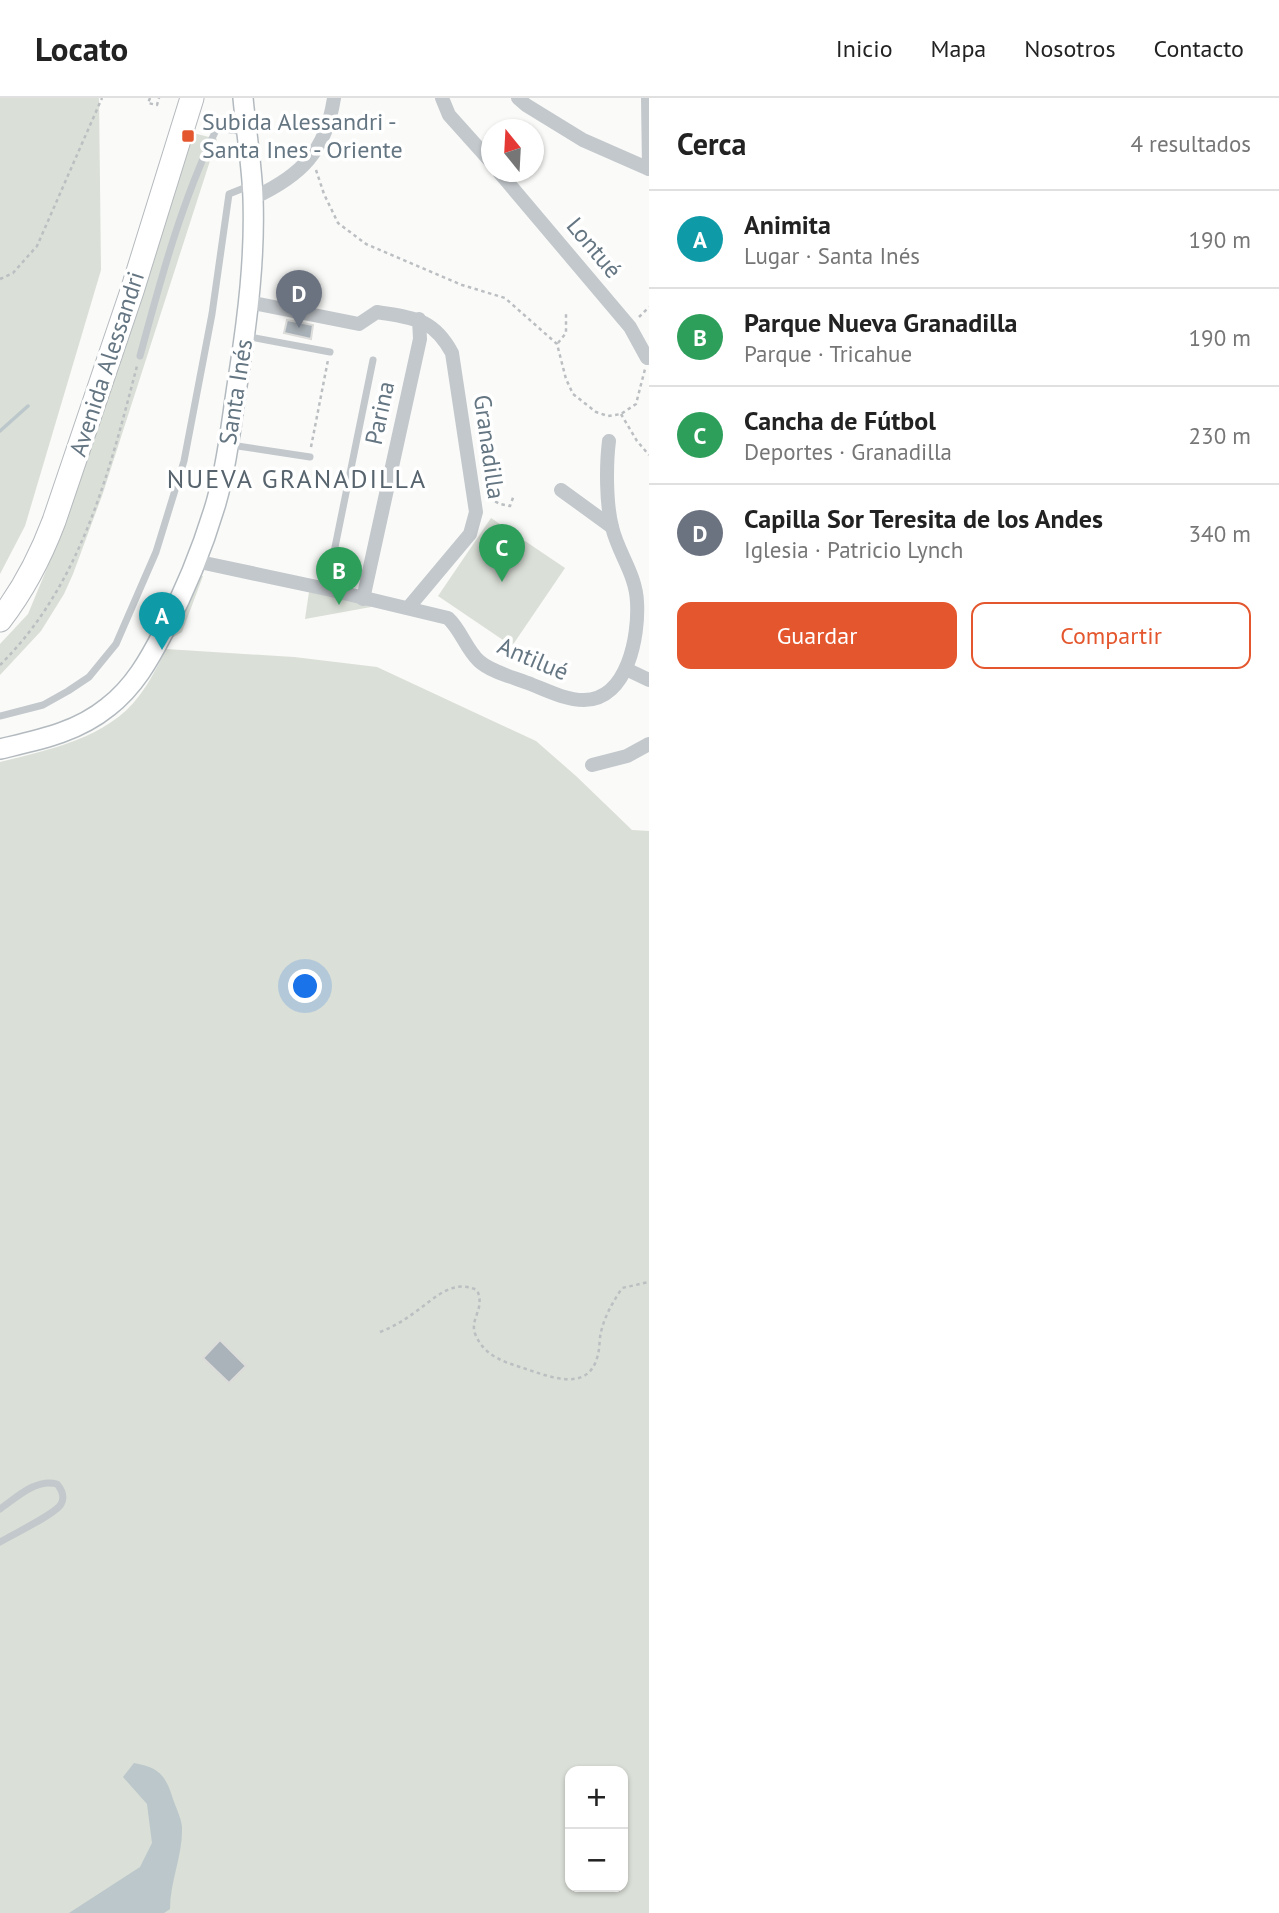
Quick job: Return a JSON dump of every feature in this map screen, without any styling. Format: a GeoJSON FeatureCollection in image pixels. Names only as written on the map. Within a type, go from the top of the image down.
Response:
{"type":"FeatureCollection","features":[{"type":"Feature","properties":{"kind":"main road","name":"Avenida Alessandri"},"geometry":{"type":"LineString","coordinates":[[0,595],[30,551],[43,519],[175,98]]}},
{"type":"Feature","properties":{"kind":"main road","name":"Avenida Alessandri"},"geometry":{"type":"LineString","coordinates":[[0,620],[28,580],[40,558],[54,521],[132,291],[192,98]]}},
{"type":"Feature","properties":{"kind":"main road","name":"Santa Inés"},"geometry":{"type":"LineString","coordinates":[[0,749],[67,731],[95,717],[119,698],[147,663],[179,603],[195,561],[216,502],[245,336],[253,192],[243,98]]}},
{"type":"Feature","properties":{"kind":"street"},"geometry":{"type":"LineString","coordinates":[[253,192],[278,187],[302,168],[318,149],[332,115],[334,98]]}},
{"type":"Feature","properties":{"kind":"street"},"geometry":{"type":"LineString","coordinates":[[442,98],[449,115],[481,151]]}},
{"type":"Feature","properties":{"kind":"street"},"geometry":{"type":"LineString","coordinates":[[519,98],[583,140],[649,169],[648,98]]}},
{"type":"Feature","properties":{"kind":"street","name":"Lontué"},"geometry":{"type":"LineString","coordinates":[[507,182],[630,327],[647,358]]}},
{"type":"Feature","properties":{"kind":"street"},"geometry":{"type":"LineString","coordinates":[[248,302],[359,324],[377,312],[419,319]]}},
{"type":"Feature","properties":{"kind":"street","name":"Granadilla"},"geometry":{"type":"LineString","coordinates":[[408,608],[470,534],[476,512],[452,353],[444,339],[419,319]]}},
{"type":"Feature","properties":{"kind":"street","name":"Parina"},"geometry":{"type":"LineString","coordinates":[[363,598],[420,339],[419,319]]}},
{"type":"Feature","properties":{"kind":"street","name":"Antilué"},"geometry":{"type":"LineString","coordinates":[[195,561],[448,618],[480,661],[568,698],[587,700],[603,695],[617,683],[626,669],[637,632],[637,600],[632,572],[612,527],[606,464],[609,441]]}},
{"type":"Feature","properties":{"kind":"street"},"geometry":{"type":"LineString","coordinates":[[561,491],[612,527]]}},
{"type":"Feature","properties":{"kind":"street"},"geometry":{"type":"LineString","coordinates":[[626,669],[649,680]]}},
{"type":"Feature","properties":{"kind":"street"},"geometry":{"type":"LineString","coordinates":[[592,765],[627,756],[649,744]]}},
{"type":"Feature","properties":{"kind":"lane"},"geometry":{"type":"LineString","coordinates":[[140,356],[160,281],[196,173],[217,128],[246,132]]}},
{"type":"Feature","properties":{"kind":"lane"},"geometry":{"type":"LineString","coordinates":[[0,716],[43,705],[68,691],[89,677],[116,644],[156,552],[184,461],[212,314],[229,194],[253,192]]}},
{"type":"Feature","properties":{"kind":"lane"},"geometry":{"type":"LineString","coordinates":[[245,336],[330,352]]}},
{"type":"Feature","properties":{"kind":"lane"},"geometry":{"type":"LineString","coordinates":[[331,590],[340,560],[334,552],[373,360]]}},
{"type":"Feature","properties":{"kind":"lane"},"geometry":{"type":"LineString","coordinates":[[228,445],[310,457]]}},
{"type":"Feature","properties":{"kind":"lane"},"geometry":{"type":"LineString","coordinates":[[0,1509],[44,1482],[57,1484],[63,1496],[61,1506],[57,1510],[0,1542]]}},
{"type":"Feature","properties":{"kind":"path"},"geometry":{"type":"LineString","coordinates":[[0,279],[13,273],[37,246],[102,98]]}},
{"type":"Feature","properties":{"kind":"path"},"geometry":{"type":"LineString","coordinates":[[150,98],[148,103],[157,105],[159,98]]}},
{"type":"Feature","properties":{"kind":"path"},"geometry":{"type":"LineString","coordinates":[[311,157],[338,223],[366,244],[462,285],[505,298],[557,344],[573,394],[596,412],[608,416],[621,414],[636,404],[647,358]]}},
{"type":"Feature","properties":{"kind":"path"},"geometry":{"type":"LineString","coordinates":[[557,344],[566,333],[566,314]]}},
{"type":"Feature","properties":{"kind":"path"},"geometry":{"type":"LineString","coordinates":[[310,457],[330,352]]}},
{"type":"Feature","properties":{"kind":"path"},"geometry":{"type":"LineString","coordinates":[[0,665],[16,650],[53,600],[77,555],[101,492],[140,356]]}},
{"type":"Feature","properties":{"kind":"path"},"geometry":{"type":"LineString","coordinates":[[621,414],[649,455]]}},
{"type":"Feature","properties":{"kind":"path"},"geometry":{"type":"LineString","coordinates":[[473,490],[500,504],[510,506],[514,495]]}},
{"type":"Feature","properties":{"kind":"path"},"geometry":{"type":"LineString","coordinates":[[380,1332],[397,1325],[434,1296],[461,1286],[470,1287],[477,1290],[481,1300],[475,1318],[475,1334],[486,1352],[501,1361],[565,1381],[579,1379],[590,1373],[597,1358],[600,1333],[608,1310],[622,1288],[649,1282]]}},
{"type":"Feature","properties":{"kind":"shaded area"},"geometry":{"type":"Polygon","coordinates":[[[0,98],[99,98],[101,270],[25,526],[0,574],[0,98]]]}},
{"type":"Feature","properties":{"kind":"shaded area"},"geometry":{"type":"Polygon","coordinates":[[[193,133],[217,139],[103,493],[64,594],[41,631],[0,675],[0,644],[28,614],[67,520],[193,133]]]}},
{"type":"Feature","properties":{"kind":"shaded area"},"geometry":{"type":"Polygon","coordinates":[[[491,518],[565,568],[512,646],[438,596],[491,518]]]}},
{"type":"Feature","properties":{"kind":"shaded area"},"geometry":{"type":"Polygon","coordinates":[[[199,575],[203,576],[182,632],[168,640],[199,575]]]}},
{"type":"Feature","properties":{"kind":"shaded area"},"geometry":{"type":"Polygon","coordinates":[[[309,592],[371,604],[371,607],[305,619],[309,592]]]}},
{"type":"Feature","properties":{"kind":"shaded area"},"geometry":{"type":"Polygon","coordinates":[[[166,649],[294,657],[377,667],[536,741],[632,830],[649,831],[649,1913],[0,1913],[0,762],[57,747],[94,732],[126,710],[150,679],[166,649]]]}},
{"type":"Feature","properties":{"kind":"shaded area"},"geometry":{"type":"Polygon","coordinates":[[[134,1763],[154,1769],[163,1777],[181,1823],[181,1848],[170,1909],[164,1913],[69,1913],[140,1867],[152,1843],[147,1804],[123,1777],[134,1763]]]}},
{"type":"Feature","properties":{"kind":"building"},"geometry":{"type":"Polygon","coordinates":[[[287,320],[313,325],[311,339],[284,333],[287,320]]]}},
{"type":"Feature","properties":{"kind":"building"},"geometry":{"type":"Polygon","coordinates":[[[220,1340],[246,1366],[229,1383],[203,1358],[220,1340]]]}},
{"type":"Feature","properties":{"kind":"waterway"},"geometry":{"type":"LineString","coordinates":[[0,431],[28,406]]}},
{"type":"Feature","properties":{"kind":"place","name":"Subida Alessandri - Santa Ines - Oriente"},"geometry":{"type":"Point","coordinates":[188,136]}},
{"type":"Feature","properties":{"kind":"place","name":"Capilla Sor Teresita de los Andes"},"geometry":{"type":"Point","coordinates":[299,328]}},
{"type":"Feature","properties":{"kind":"place","name":"Cancha de Fútbol"},"geometry":{"type":"Point","coordinates":[502,582]}},
{"type":"Feature","properties":{"kind":"place","name":"Parque Nueva Granadilla"},"geometry":{"type":"Point","coordinates":[339,605]}},
{"type":"Feature","properties":{"kind":"place","name":"Animita"},"geometry":{"type":"Point","coordinates":[162,650]}},
{"type":"Feature","properties":{"kind":"district","name":"NUEVA GRANADILLA"},"geometry":{"type":"Point","coordinates":[297,479]}}]}
